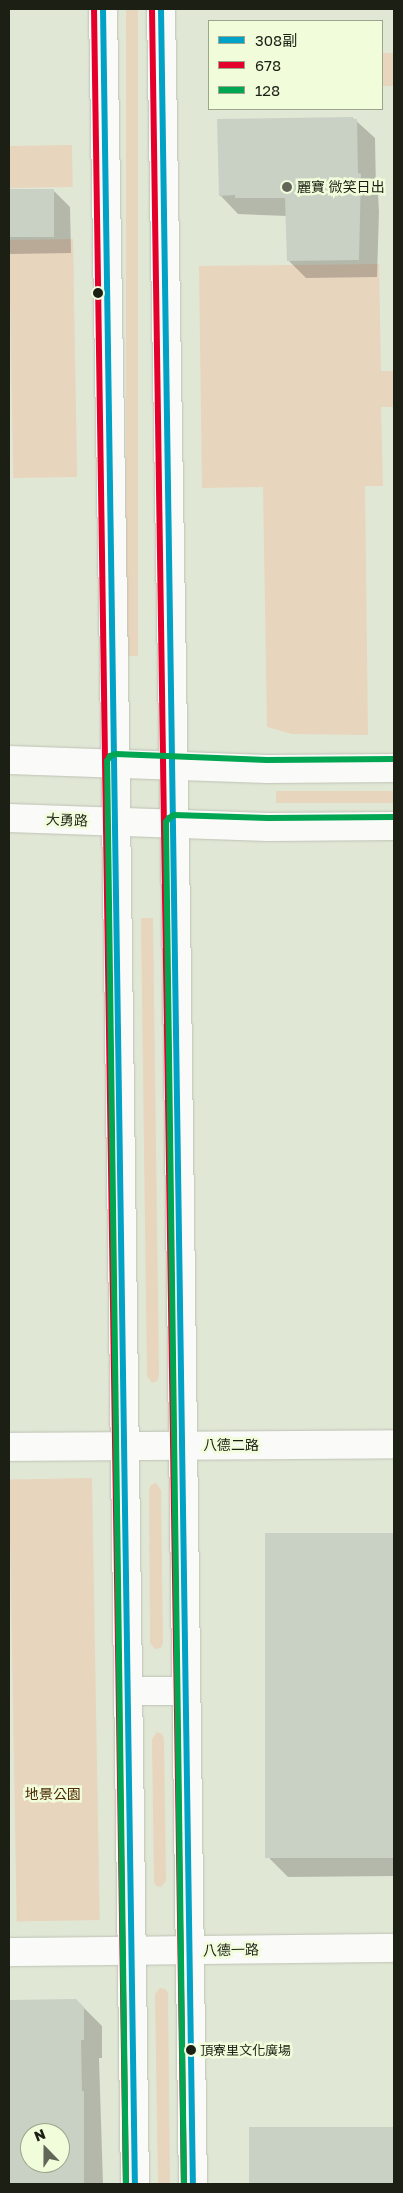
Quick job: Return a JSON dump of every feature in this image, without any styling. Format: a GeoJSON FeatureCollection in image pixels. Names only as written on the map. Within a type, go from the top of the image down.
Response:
{"type":"FeatureCollection","features":[{"type":"Feature","properties":{"kind":"street"},"geometry":{"type":"LineString","coordinates":[[103,9],[116,763],[135,2184]]}},
{"type":"Feature","properties":{"kind":"street"},"geometry":{"type":"LineString","coordinates":[[161,9],[174,765],[193,2184]]}},
{"type":"Feature","properties":{"kind":"street"},"geometry":{"type":"LineString","coordinates":[[9,760],[267,769],[394,768]]}},
{"type":"Feature","properties":{"kind":"street","name":"大勇路"},"geometry":{"type":"LineString","coordinates":[[9,818],[268,827],[394,826]]}},
{"type":"Feature","properties":{"kind":"street","name":"八德二路"},"geometry":{"type":"LineString","coordinates":[[9,1446],[394,1444]]}},
{"type":"Feature","properties":{"kind":"street"},"geometry":{"type":"LineString","coordinates":[[128,1691],[186,1690]]}},
{"type":"Feature","properties":{"kind":"street","name":"八德一路"},"geometry":{"type":"LineString","coordinates":[[9,1952],[394,1948]]}},
{"type":"Feature","properties":{"kind":"green space"},"geometry":{"type":"Polygon","coordinates":[[[126,9],[138,9],[138,656],[126,656],[126,9]]]}},
{"type":"Feature","properties":{"kind":"green space"},"geometry":{"type":"Polygon","coordinates":[[[383,53],[394,53],[394,86],[383,86],[383,53]]]}},
{"type":"Feature","properties":{"kind":"green space"},"geometry":{"type":"Polygon","coordinates":[[[72,145],[73,187],[10,188],[9,146],[72,145]]]}},
{"type":"Feature","properties":{"kind":"green space"},"geometry":{"type":"Polygon","coordinates":[[[73,239],[77,477],[13,478],[9,240],[73,239]]]}},
{"type":"Feature","properties":{"kind":"green space"},"geometry":{"type":"Polygon","coordinates":[[[379,264],[381,371],[394,371],[394,407],[381,407],[383,486],[365,486],[368,735],[292,734],[267,727],[263,487],[202,488],[199,266],[379,264]]]}},
{"type":"Feature","properties":{"kind":"green space"},"geometry":{"type":"Polygon","coordinates":[[[276,791],[394,791],[394,803],[276,803],[276,791]]]}},
{"type":"Feature","properties":{"kind":"green space"},"geometry":{"type":"Polygon","coordinates":[[[141,918],[153,918],[159,1376],[157,1381],[152,1383],[147,1376],[141,918]]]}},
{"type":"Feature","properties":{"kind":"green space","name":"地景公園"},"geometry":{"type":"Polygon","coordinates":[[[92,1478],[100,1920],[17,1921],[9,1479],[92,1478]]]}},
{"type":"Feature","properties":{"kind":"green space"},"geometry":{"type":"Polygon","coordinates":[[[156,1483],[161,1490],[163,1643],[161,1648],[155,1649],[150,1643],[149,1490],[151,1485],[156,1483]]]}},
{"type":"Feature","properties":{"kind":"green space"},"geometry":{"type":"Polygon","coordinates":[[[157,1732],[162,1734],[164,1739],[166,1881],[161,1887],[156,1886],[154,1881],[152,1739],[157,1732]]]}},
{"type":"Feature","properties":{"kind":"green space"},"geometry":{"type":"Polygon","coordinates":[[[160,1988],[165,1989],[168,1993],[170,2184],[158,2184],[155,1994],[160,1988]]]}},
{"type":"Feature","properties":{"kind":"building","name":"麗寶 微笑日出"},"geometry":{"type":"Polygon","coordinates":[[[353,117],[353,119],[357,119],[358,173],[361,174],[359,260],[287,261],[285,198],[235,198],[235,195],[219,196],[217,119],[353,117]]]}},
{"type":"Feature","properties":{"kind":"building"},"geometry":{"type":"Polygon","coordinates":[[[9,189],[54,189],[54,237],[9,237],[9,189]]]}},
{"type":"Feature","properties":{"kind":"building"},"geometry":{"type":"Polygon","coordinates":[[[265,1533],[394,1533],[394,1858],[265,1858],[265,1533]]]}},
{"type":"Feature","properties":{"kind":"building"},"geometry":{"type":"Polygon","coordinates":[[[76,1999],[84,2007],[84,2040],[81,2040],[82,2091],[84,2091],[84,2184],[9,2184],[9,2000],[76,1999]]]}},
{"type":"Feature","properties":{"kind":"building"},"geometry":{"type":"Polygon","coordinates":[[[249,2127],[394,2127],[394,2184],[249,2184],[249,2127]]]}},
{"type":"Feature","properties":{"kind":"transit line","name":"678"},"geometry":{"type":"LineString","coordinates":[[94,9],[126,2184]]}},
{"type":"Feature","properties":{"kind":"transit line","name":"308副"},"geometry":{"type":"LineString","coordinates":[[103,9],[135,2184]]}},
{"type":"Feature","properties":{"kind":"transit line","name":"678"},"geometry":{"type":"LineString","coordinates":[[152,9],[184,2184]]}},
{"type":"Feature","properties":{"kind":"transit line","name":"308副"},"geometry":{"type":"LineString","coordinates":[[161,9],[193,2184]]}},
{"type":"Feature","properties":{"kind":"transit line","name":"128"},"geometry":{"type":"LineString","coordinates":[[126,2184],[107,761],[110,756],[116,754],[267,760],[394,759]]}},
{"type":"Feature","properties":{"kind":"transit line","name":"128"},"geometry":{"type":"LineString","coordinates":[[184,2184],[166,822],[174,815],[268,818],[394,817]]}},
{"type":"Feature","properties":{"kind":"place","name":"麗寶 微笑日出"},"geometry":{"type":"Point","coordinates":[287,187]}},
{"type":"Feature","properties":{"kind":"place","name":"頂寮里文化廣場"},"geometry":{"type":"Point","coordinates":[191,2050]}}]}
